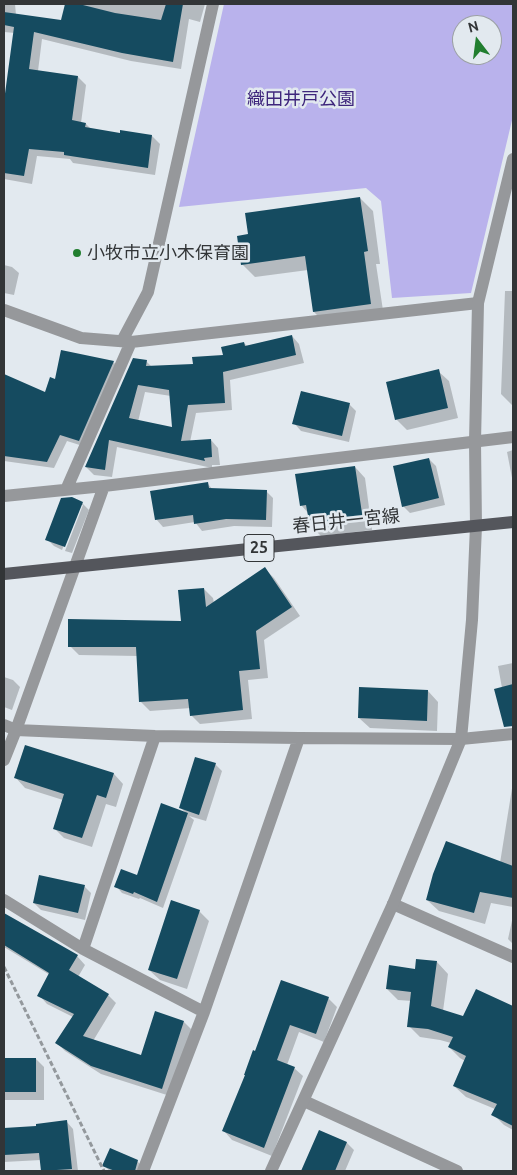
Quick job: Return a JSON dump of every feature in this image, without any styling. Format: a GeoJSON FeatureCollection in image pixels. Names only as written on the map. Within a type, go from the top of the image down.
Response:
{"type":"FeatureCollection","features":[{"type":"Feature","properties":{"kind":"main road","name":"春日井一宮線"},"geometry":{"type":"LineString","coordinates":[[4,574],[513,522]]}},
{"type":"Feature","properties":{"kind":"street"},"geometry":{"type":"LineString","coordinates":[[66,490],[148,292],[213,4]]}},
{"type":"Feature","properties":{"kind":"street"},"geometry":{"type":"LineString","coordinates":[[271,1171],[393,904],[461,738],[472,620],[476,526],[475,442],[478,303],[513,159]]}},
{"type":"Feature","properties":{"kind":"street"},"geometry":{"type":"LineString","coordinates":[[4,310],[81,338],[127,342],[478,303]]}},
{"type":"Feature","properties":{"kind":"street"},"geometry":{"type":"LineString","coordinates":[[4,496],[104,486],[513,436]]}},
{"type":"Feature","properties":{"kind":"street"},"geometry":{"type":"LineString","coordinates":[[4,760],[104,486]]}},
{"type":"Feature","properties":{"kind":"street"},"geometry":{"type":"LineString","coordinates":[[4,725],[16,730],[155,736],[461,738],[513,734]]}},
{"type":"Feature","properties":{"kind":"street"},"geometry":{"type":"LineString","coordinates":[[83,949],[155,736]]}},
{"type":"Feature","properties":{"kind":"street"},"geometry":{"type":"LineString","coordinates":[[143,1171],[204,1012],[299,738]]}},
{"type":"Feature","properties":{"kind":"street"},"geometry":{"type":"LineString","coordinates":[[4,900],[83,949],[204,1012]]}},
{"type":"Feature","properties":{"kind":"street"},"geometry":{"type":"LineString","coordinates":[[393,904],[513,957]]}},
{"type":"Feature","properties":{"kind":"street"},"geometry":{"type":"LineString","coordinates":[[304,1101],[457,1171]]}},
{"type":"Feature","properties":{"kind":"path"},"geometry":{"type":"LineString","coordinates":[[4,967],[104,1171]]}},
{"type":"Feature","properties":{"kind":"green space","name":"織田井戸公園"},"geometry":{"type":"Polygon","coordinates":[[[224,4],[513,4],[513,116],[471,293],[392,298],[381,201],[366,188],[179,207],[224,4]]]}},
{"type":"Feature","properties":{"kind":"building"},"geometry":{"type":"Polygon","coordinates":[[[65,4],[79,4],[115,13],[161,20],[166,4],[183,4],[173,62],[122,53],[34,32],[29,69],[78,76],[72,120],[86,123],[85,127],[120,133],[120,130],[152,135],[148,168],[64,155],[64,152],[29,149],[24,176],[4,173],[4,101],[14,27],[4,25],[4,12],[61,20],[65,4]]]}},
{"type":"Feature","properties":{"kind":"building"},"geometry":{"type":"Polygon","coordinates":[[[360,197],[368,251],[364,252],[371,304],[313,312],[305,256],[241,265],[237,236],[248,234],[245,213],[360,197]]]}},
{"type":"Feature","properties":{"kind":"building"},"geometry":{"type":"Polygon","coordinates":[[[292,335],[296,355],[223,372],[225,403],[188,405],[181,441],[211,439],[212,457],[204,458],[205,461],[109,440],[105,470],[85,467],[133,358],[147,360],[146,366],[193,364],[192,357],[223,355],[221,347],[244,342],[245,346],[292,335]],[[138,385],[129,418],[172,427],[169,390],[138,385]]]}},
{"type":"Feature","properties":{"kind":"building"},"geometry":{"type":"Polygon","coordinates":[[[61,350],[114,361],[79,441],[60,435],[47,462],[4,456],[4,374],[45,392],[50,377],[55,379],[61,350]]]}},
{"type":"Feature","properties":{"kind":"building"},"geometry":{"type":"Polygon","coordinates":[[[439,369],[448,408],[395,420],[386,382],[439,369]]]}},
{"type":"Feature","properties":{"kind":"building"},"geometry":{"type":"Polygon","coordinates":[[[301,391],[350,403],[342,436],[292,424],[301,391]]]}},
{"type":"Feature","properties":{"kind":"building"},"geometry":{"type":"Polygon","coordinates":[[[429,458],[439,498],[402,507],[393,466],[429,458]]]}},
{"type":"Feature","properties":{"kind":"building"},"geometry":{"type":"Polygon","coordinates":[[[355,466],[363,520],[310,527],[306,505],[300,506],[295,474],[355,466]]]}},
{"type":"Feature","properties":{"kind":"building"},"geometry":{"type":"Polygon","coordinates":[[[208,482],[209,488],[267,490],[266,520],[226,519],[194,524],[193,515],[155,520],[150,491],[208,482]]]}},
{"type":"Feature","properties":{"kind":"building"},"geometry":{"type":"Polygon","coordinates":[[[72,497],[83,502],[65,547],[45,540],[61,498],[72,497]]]}},
{"type":"Feature","properties":{"kind":"building"},"geometry":{"type":"Polygon","coordinates":[[[265,567],[292,607],[256,631],[260,669],[239,671],[243,710],[190,716],[188,699],[139,702],[136,647],[68,647],[68,619],[181,621],[178,590],[204,588],[206,607],[265,567]]]}},
{"type":"Feature","properties":{"kind":"building"},"geometry":{"type":"Polygon","coordinates":[[[513,684],[513,726],[504,727],[494,689],[513,684]]]}},
{"type":"Feature","properties":{"kind":"building"},"geometry":{"type":"Polygon","coordinates":[[[359,687],[428,690],[427,721],[358,718],[359,687]]]}},
{"type":"Feature","properties":{"kind":"building"},"geometry":{"type":"Polygon","coordinates":[[[25,745],[114,773],[106,798],[97,795],[82,838],[53,829],[64,794],[14,778],[25,745]]]}},
{"type":"Feature","properties":{"kind":"building"},"geometry":{"type":"Polygon","coordinates":[[[195,757],[216,763],[199,815],[179,808],[195,757]]]}},
{"type":"Feature","properties":{"kind":"building"},"geometry":{"type":"Polygon","coordinates":[[[161,803],[188,813],[157,902],[134,892],[133,894],[114,887],[121,869],[137,875],[161,803]]]}},
{"type":"Feature","properties":{"kind":"building"},"geometry":{"type":"Polygon","coordinates":[[[446,841],[513,866],[513,898],[480,892],[474,913],[426,900],[433,874],[446,841]]]}},
{"type":"Feature","properties":{"kind":"building"},"geometry":{"type":"Polygon","coordinates":[[[39,875],[85,885],[78,913],[33,903],[39,875]]]}},
{"type":"Feature","properties":{"kind":"building"},"geometry":{"type":"Polygon","coordinates":[[[171,900],[200,910],[177,979],[148,970],[171,900]]]}},
{"type":"Feature","properties":{"kind":"building"},"geometry":{"type":"Polygon","coordinates":[[[4,913],[78,955],[69,970],[109,994],[83,1036],[141,1055],[155,1011],[184,1021],[162,1089],[91,1066],[55,1043],[74,1014],[37,996],[49,973],[4,945],[4,913]]]}},
{"type":"Feature","properties":{"kind":"building"},"geometry":{"type":"Polygon","coordinates":[[[416,959],[437,961],[431,1006],[463,1016],[476,989],[513,1006],[513,1126],[491,1115],[497,1104],[453,1086],[466,1056],[448,1047],[453,1037],[428,1029],[407,1027],[411,992],[386,989],[389,965],[415,969],[416,959]]]}},
{"type":"Feature","properties":{"kind":"building"},"geometry":{"type":"Polygon","coordinates":[[[281,980],[329,997],[316,1034],[290,1025],[277,1060],[295,1067],[264,1148],[222,1131],[253,1050],[255,1051],[281,980]]]}},
{"type":"Feature","properties":{"kind":"building"},"geometry":{"type":"Polygon","coordinates":[[[4,1058],[36,1058],[36,1092],[4,1092],[4,1058]]]}},
{"type":"Feature","properties":{"kind":"building"},"geometry":{"type":"Polygon","coordinates":[[[67,1120],[72,1169],[41,1171],[39,1153],[4,1155],[4,1128],[36,1126],[36,1124],[67,1120]]]}},
{"type":"Feature","properties":{"kind":"building"},"geometry":{"type":"Polygon","coordinates":[[[319,1130],[347,1142],[335,1171],[301,1171],[319,1130]]]}},
{"type":"Feature","properties":{"kind":"building"},"geometry":{"type":"Polygon","coordinates":[[[110,1148],[138,1160],[135,1171],[115,1171],[102,1166],[110,1148]]]}},
{"type":"Feature","properties":{"kind":"place","name":"小牧市立小木保育園"},"geometry":{"type":"Point","coordinates":[77,253]}}]}
